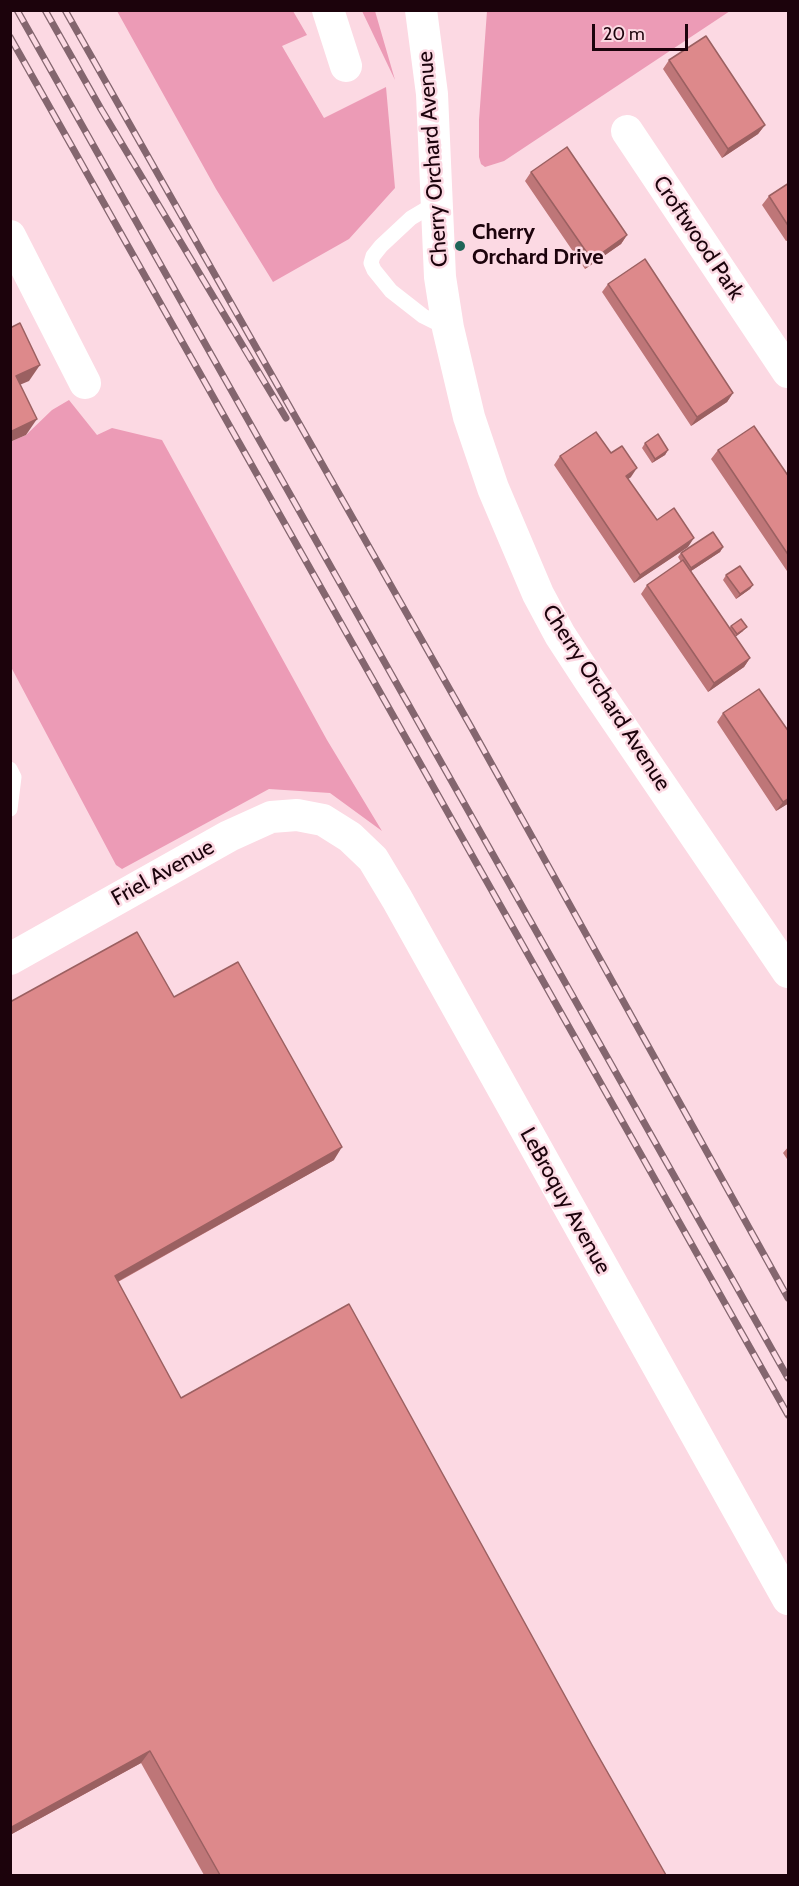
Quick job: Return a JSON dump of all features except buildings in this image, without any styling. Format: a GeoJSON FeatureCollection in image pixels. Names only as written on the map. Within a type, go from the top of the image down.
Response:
{"type":"FeatureCollection","features":[{"type":"Feature","properties":{"kind":"street"},"geometry":{"type":"LineString","coordinates":[[328,10],[346,66]]}},
{"type":"Feature","properties":{"kind":"street","name":"Cherry Orchard Avenue"},"geometry":{"type":"LineString","coordinates":[[421,10],[432,94],[440,277],[448,328],[469,417],[493,488],[538,594],[560,634],[789,972]]}},
{"type":"Feature","properties":{"kind":"street","name":"Croftwood Park"},"geometry":{"type":"LineString","coordinates":[[627,131],[779,338],[789,372]]}},
{"type":"Feature","properties":{"kind":"street"},"geometry":{"type":"LineString","coordinates":[[10,236],[85,382]]}},
{"type":"Feature","properties":{"kind":"street","name":"Friel Avenue"},"geometry":{"type":"LineString","coordinates":[[10,959],[229,836],[271,817],[297,816],[323,820]]}},
{"type":"Feature","properties":{"kind":"street","name":"LeBroquy Avenue"},"geometry":{"type":"LineString","coordinates":[[323,820],[350,837],[373,860],[391,889],[789,1599]]}},
{"type":"Feature","properties":{"kind":"lane"},"geometry":{"type":"LineString","coordinates":[[438,202],[411,218],[372,256],[371,263],[391,291],[423,316],[448,328]]}},
{"type":"Feature","properties":{"kind":"lane"},"geometry":{"type":"LineString","coordinates":[[10,769],[14,777],[10,809]]}},
{"type":"Feature","properties":{"kind":"shaded area"},"geometry":{"type":"Polygon","coordinates":[[[487,10],[730,11],[504,161],[485,167],[481,164],[479,157],[479,120],[487,10]]]}},
{"type":"Feature","properties":{"kind":"shaded area"},"geometry":{"type":"Polygon","coordinates":[[[117,11],[293,11],[307,35],[282,46],[324,118],[386,87],[395,188],[349,239],[273,282],[216,189],[117,11]]]}},
{"type":"Feature","properties":{"kind":"shaded area"},"geometry":{"type":"Polygon","coordinates":[[[362,11],[375,11],[395,80],[362,11]]]}},
{"type":"Feature","properties":{"kind":"shaded area"},"geometry":{"type":"Polygon","coordinates":[[[69,400],[97,435],[112,428],[162,440],[327,740],[382,831],[330,793],[269,789],[122,869],[116,865],[11,667],[10,442],[26,435],[52,410],[69,400]]]}},
{"type":"Feature","properties":{"kind":"railway"},"geometry":{"type":"LineString","coordinates":[[17,10],[788,1378]]}},
{"type":"Feature","properties":{"kind":"railway"},"geometry":{"type":"LineString","coordinates":[[45,10],[101,109],[286,418]]}},
{"type":"Feature","properties":{"kind":"railway"},"geometry":{"type":"LineString","coordinates":[[65,10],[471,727],[788,1298]]}},
{"type":"Feature","properties":{"kind":"railway"},"geometry":{"type":"LineString","coordinates":[[10,37],[788,1415]]}},
{"type":"Feature","properties":{"kind":"place","name":"Cherry Orchard Drive"},"geometry":{"type":"Point","coordinates":[460,246]}}]}
